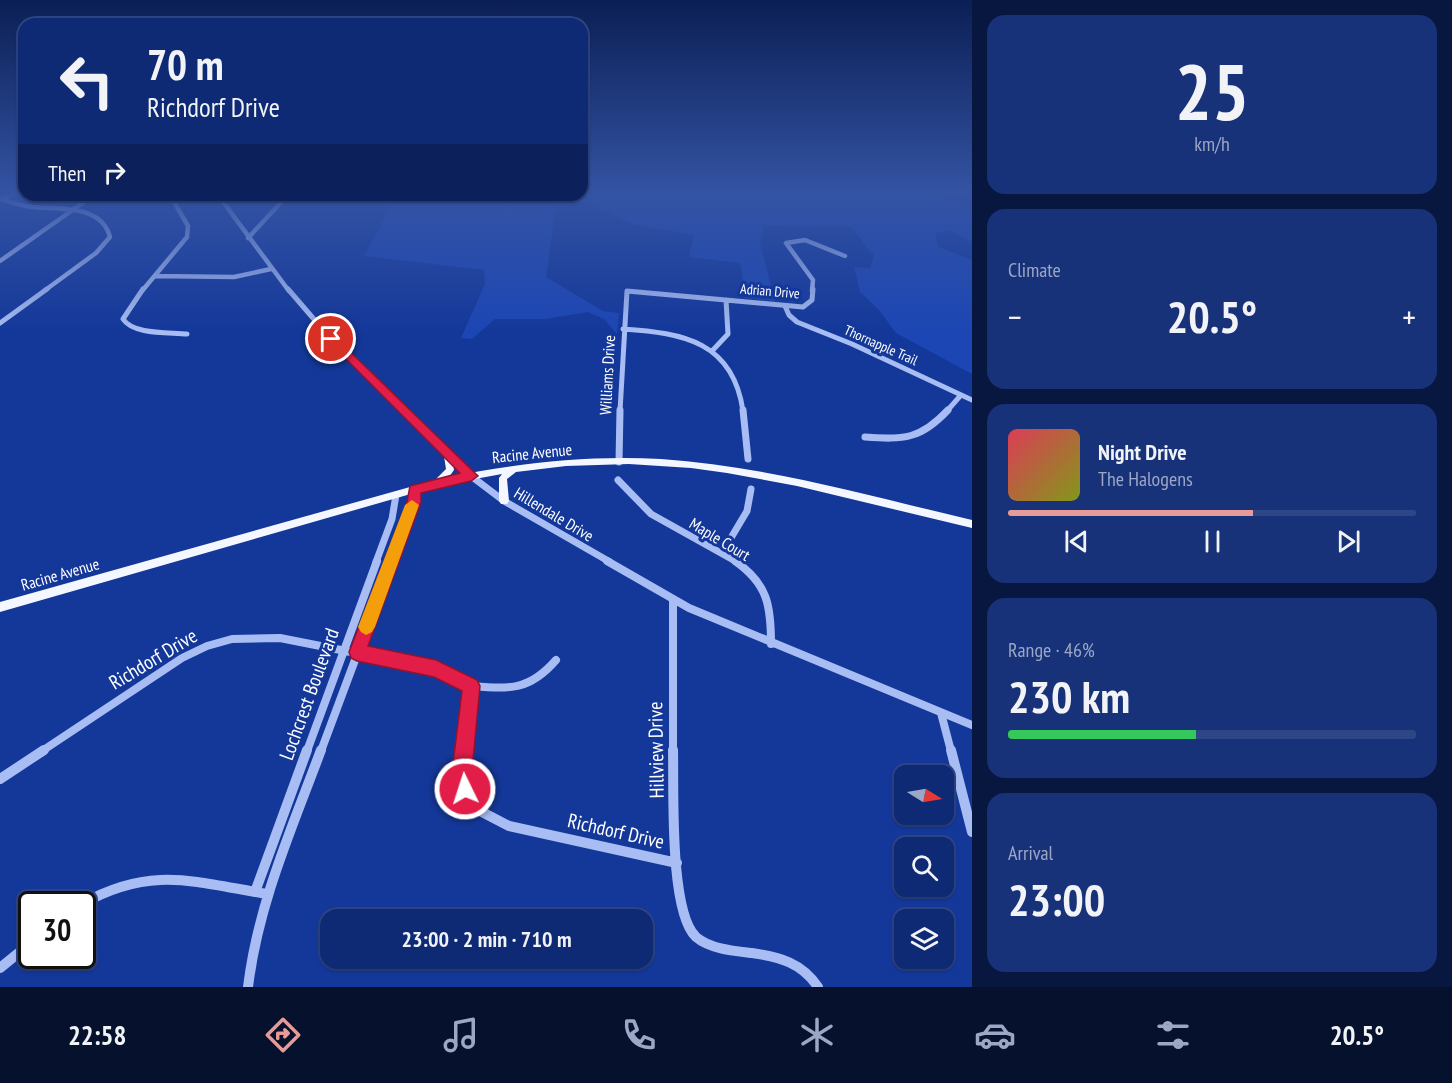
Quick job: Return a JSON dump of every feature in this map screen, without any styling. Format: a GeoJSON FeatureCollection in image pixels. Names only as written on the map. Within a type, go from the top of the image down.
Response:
{"type":"FeatureCollection","features":[{"type":"Feature","properties":{"kind":"main road"},"geometry":{"type":"LineString","coordinates":[[437,484],[450,470],[447,450]]}},
{"type":"Feature","properties":{"kind":"main road","name":"Racine Avenue"},"geometry":{"type":"LineString","coordinates":[[0,607],[414,490],[516,468],[619,462],[689,465],[749,474],[972,524]]}},
{"type":"Feature","properties":{"kind":"main road"},"geometry":{"type":"LineString","coordinates":[[504,501],[503,478],[516,468]]}},
{"type":"Feature","properties":{"kind":"street"},"geometry":{"type":"LineString","coordinates":[[0,261],[31,239]]}},
{"type":"Feature","properties":{"kind":"street"},"geometry":{"type":"LineString","coordinates":[[0,323],[40,296],[108,239]]}},
{"type":"Feature","properties":{"kind":"street"},"geometry":{"type":"LineString","coordinates":[[183,239],[131,304],[124,316],[124,322],[139,328],[187,334]]}},
{"type":"Feature","properties":{"kind":"street","name":"Hillendale Drive"},"geometry":{"type":"LineString","coordinates":[[249,239],[271,269],[354,362],[447,450],[471,476],[504,501],[673,600],[771,644],[972,725]]}},
{"type":"Feature","properties":{"kind":"street","name":"Adrian Drive"},"geometry":{"type":"LineString","coordinates":[[628,290],[803,307],[810,303],[814,284],[808,270],[785,246],[787,241],[805,240],[845,256]]}},
{"type":"Feature","properties":{"kind":"street"},"geometry":{"type":"LineString","coordinates":[[155,276],[234,277],[271,269]]}},
{"type":"Feature","properties":{"kind":"street","name":"Williams Drive"},"geometry":{"type":"LineString","coordinates":[[619,462],[623,329],[628,290]]}},
{"type":"Feature","properties":{"kind":"street"},"geometry":{"type":"LineString","coordinates":[[712,351],[728,334],[726,300]]}},
{"type":"Feature","properties":{"kind":"street","name":"Thornapple Trail"},"geometry":{"type":"LineString","coordinates":[[785,306],[789,315],[797,322],[852,344],[972,400]]}},
{"type":"Feature","properties":{"kind":"street"},"geometry":{"type":"LineString","coordinates":[[623,329],[676,336],[712,351],[729,367],[735,379],[748,459]]}},
{"type":"Feature","properties":{"kind":"street"},"geometry":{"type":"LineString","coordinates":[[865,437],[903,439],[922,434],[935,425],[961,395]]}},
{"type":"Feature","properties":{"kind":"street","name":"Maple Court"},"geometry":{"type":"LineString","coordinates":[[618,480],[640,505],[657,518],[722,553],[753,576],[765,594],[771,611],[771,644]]}},
{"type":"Feature","properties":{"kind":"street"},"geometry":{"type":"LineString","coordinates":[[722,553],[747,511],[751,489]]}},
{"type":"Feature","properties":{"kind":"street","name":"Lochcrest Boulevard"},"geometry":{"type":"LineString","coordinates":[[248,987],[252,954],[267,894],[414,502],[414,490]]}},
{"type":"Feature","properties":{"kind":"street","name":"Lochcrest Boulevard"},"geometry":{"type":"LineString","coordinates":[[255,892],[392,519],[396,495]]}},
{"type":"Feature","properties":{"kind":"street","name":"Hillview Drive"},"geometry":{"type":"LineString","coordinates":[[673,600],[674,779],[681,911],[693,934],[702,942],[716,947],[788,961],[808,971],[818,987]]}},
{"type":"Feature","properties":{"kind":"street","name":"Richdorf Drive"},"geometry":{"type":"LineString","coordinates":[[0,779],[168,666],[207,646],[255,636],[344,649],[436,669],[471,686],[462,771],[470,798],[482,812],[509,826],[677,863]]}},
{"type":"Feature","properties":{"kind":"street"},"geometry":{"type":"LineString","coordinates":[[471,686],[510,689],[527,686],[544,674],[556,660]]}},
{"type":"Feature","properties":{"kind":"street"},"geometry":{"type":"LineString","coordinates":[[941,713],[972,832]]}},
{"type":"Feature","properties":{"kind":"street"},"geometry":{"type":"LineString","coordinates":[[96,897],[124,885],[168,878],[267,894]]}},
{"type":"Feature","properties":{"kind":"street"},"geometry":{"type":"LineString","coordinates":[[0,968],[18,953]]}},
{"type":"Feature","properties":{"kind":"shaded area"},"geometry":{"type":"Polygon","coordinates":[[[373,239],[551,239],[546,277],[603,311],[619,313],[617,334],[604,319],[588,312],[545,319],[495,319],[472,339],[461,338],[485,284],[484,270],[364,256],[373,239]]]}},
{"type":"Feature","properties":{"kind":"shaded area"},"geometry":{"type":"Polygon","coordinates":[[[693,239],[761,239],[775,301],[746,298],[740,263],[689,257],[693,239]]]}},
{"type":"Feature","properties":{"kind":"shaded area"},"geometry":{"type":"Polygon","coordinates":[[[861,239],[936,239],[938,247],[972,260],[972,374],[896,333],[879,310],[860,292],[854,267],[870,268],[874,256],[861,239]]]}},
{"type":"Feature","properties":{"kind":"slow traffic"},"geometry":{"type":"LineString","coordinates":[[366,627],[412,505]]}},
{"type":"Feature","properties":{"kind":"route"},"geometry":{"type":"LineString","coordinates":[[331,339],[471,476],[414,490],[414,502],[357,652],[436,669],[471,686],[462,771],[465,789]]}}]}
